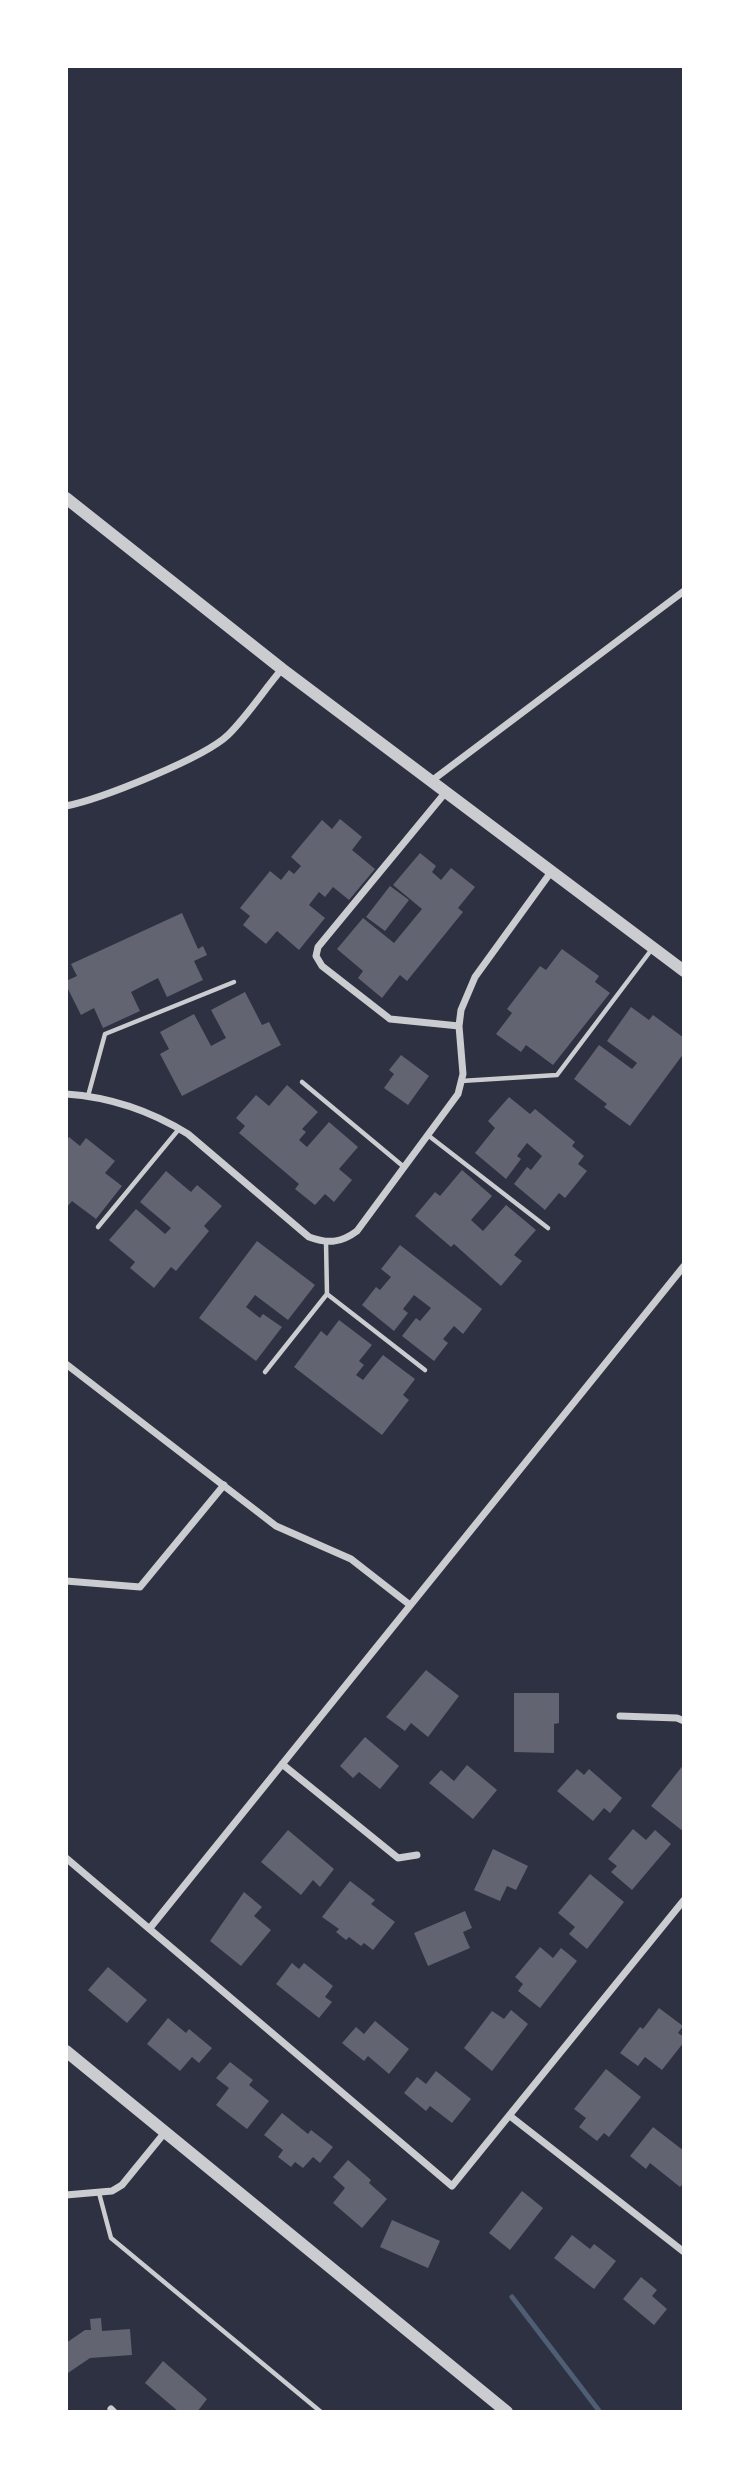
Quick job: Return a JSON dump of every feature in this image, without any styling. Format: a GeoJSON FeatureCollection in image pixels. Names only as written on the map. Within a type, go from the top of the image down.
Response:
{"type":"FeatureCollection","features":[{"type":"Feature","properties":{"kind":"street"},"geometry":{"type":"LineString","coordinates":[[66,498],[282,669],[684,971]]}},
{"type":"Feature","properties":{"kind":"street"},"geometry":{"type":"LineString","coordinates":[[430,782],[684,591]]}},
{"type":"Feature","properties":{"kind":"street"},"geometry":{"type":"LineString","coordinates":[[66,806],[101,797],[136,782],[195,755],[226,736],[282,669]]}},
{"type":"Feature","properties":{"kind":"street"},"geometry":{"type":"LineString","coordinates":[[445,793],[318,947],[316,956],[322,966],[390,1019],[459,1026]]}},
{"type":"Feature","properties":{"kind":"street"},"geometry":{"type":"LineString","coordinates":[[66,1094],[88,1096],[145,1112],[180,1129],[309,1237],[326,1242],[340,1241],[357,1231],[455,1101],[461,1081],[463,1058],[459,1026],[466,994],[475,977],[551,872]]}},
{"type":"Feature","properties":{"kind":"street"},"geometry":{"type":"LineString","coordinates":[[150,1928],[684,1266]]}},
{"type":"Feature","properties":{"kind":"street"},"geometry":{"type":"LineString","coordinates":[[66,1364],[276,1526],[351,1559],[410,1605]]}},
{"type":"Feature","properties":{"kind":"street"},"geometry":{"type":"LineString","coordinates":[[66,1581],[140,1587],[224,1486]]}},
{"type":"Feature","properties":{"kind":"street"},"geometry":{"type":"LineString","coordinates":[[620,1716],[677,1718],[684,1721]]}},
{"type":"Feature","properties":{"kind":"street"},"geometry":{"type":"LineString","coordinates":[[282,1764],[398,1858],[418,1855]]}},
{"type":"Feature","properties":{"kind":"street"},"geometry":{"type":"LineString","coordinates":[[66,1858],[452,2186],[684,1900]]}},
{"type":"Feature","properties":{"kind":"street"},"geometry":{"type":"LineString","coordinates":[[66,2051],[507,2412]]}},
{"type":"Feature","properties":{"kind":"street"},"geometry":{"type":"LineString","coordinates":[[510,2116],[684,2252]]}},
{"type":"Feature","properties":{"kind":"street"},"geometry":{"type":"LineString","coordinates":[[66,2195],[113,2191],[122,2185],[166,2131]]}},
{"type":"Feature","properties":{"kind":"lane"},"geometry":{"type":"LineString","coordinates":[[461,1081],[557,1074],[652,948]]}},
{"type":"Feature","properties":{"kind":"lane"},"geometry":{"type":"LineString","coordinates":[[88,1096],[105,1034],[234,982]]}},
{"type":"Feature","properties":{"kind":"lane"},"geometry":{"type":"LineString","coordinates":[[302,1082],[405,1168]]}},
{"type":"Feature","properties":{"kind":"lane"},"geometry":{"type":"LineString","coordinates":[[98,1227],[180,1129]]}},
{"type":"Feature","properties":{"kind":"lane"},"geometry":{"type":"LineString","coordinates":[[429,1136],[548,1228]]}},
{"type":"Feature","properties":{"kind":"lane"},"geometry":{"type":"LineString","coordinates":[[265,1372],[327,1294],[326,1242]]}},
{"type":"Feature","properties":{"kind":"lane"},"geometry":{"type":"LineString","coordinates":[[327,1294],[425,1370]]}},
{"type":"Feature","properties":{"kind":"lane"},"geometry":{"type":"LineString","coordinates":[[99,2193],[111,2238],[321,2412]]}},
{"type":"Feature","properties":{"kind":"building"},"geometry":{"type":"Polygon","coordinates":[[[340,819],[362,837],[352,850],[375,869],[349,900],[333,887],[325,897],[319,892],[309,905],[325,918],[299,950],[277,931],[266,944],[243,925],[250,916],[240,908],[270,871],[281,880],[289,870],[294,874],[301,866],[291,857],[322,820],[332,829],[340,819]]]}},
{"type":"Feature","properties":{"kind":"building"},"geometry":{"type":"Polygon","coordinates":[[[420,853],[436,866],[432,872],[441,880],[451,868],[475,887],[458,908],[463,912],[407,981],[400,975],[382,998],[358,978],[363,971],[337,949],[363,918],[394,943],[422,909],[393,885],[420,853]]]}},
{"type":"Feature","properties":{"kind":"building"},"geometry":{"type":"Polygon","coordinates":[[[390,886],[409,900],[385,931],[366,917],[390,886]]]}},
{"type":"Feature","properties":{"kind":"building"},"geometry":{"type":"Polygon","coordinates":[[[182,913],[198,949],[203,946],[207,955],[194,961],[203,980],[167,997],[158,978],[131,992],[140,1011],[103,1028],[94,1008],[81,1015],[66,985],[66,981],[77,976],[71,964],[182,913]]]}},
{"type":"Feature","properties":{"kind":"building"},"geometry":{"type":"Polygon","coordinates":[[[562,949],[599,976],[595,982],[610,993],[553,1065],[526,1045],[521,1052],[496,1034],[512,1013],[507,1009],[540,966],[546,970],[562,949]]]}},
{"type":"Feature","properties":{"kind":"building"},"geometry":{"type":"Polygon","coordinates":[[[245,992],[262,1025],[269,1022],[281,1045],[182,1096],[160,1054],[169,1049],[160,1032],[194,1014],[211,1046],[226,1038],[211,1010],[245,992]]]}},
{"type":"Feature","properties":{"kind":"building"},"geometry":{"type":"Polygon","coordinates":[[[631,1007],[649,1020],[653,1015],[684,1038],[684,1053],[630,1126],[604,1107],[607,1104],[574,1079],[599,1045],[632,1069],[637,1063],[607,1041],[631,1007]]]}},
{"type":"Feature","properties":{"kind":"building"},"geometry":{"type":"Polygon","coordinates":[[[401,1055],[429,1076],[408,1105],[384,1088],[394,1074],[389,1070],[401,1055]]]}},
{"type":"Feature","properties":{"kind":"building"},"geometry":{"type":"Polygon","coordinates":[[[287,1085],[318,1112],[302,1129],[306,1132],[299,1140],[307,1147],[329,1122],[358,1147],[339,1169],[352,1180],[334,1202],[325,1194],[315,1205],[295,1189],[299,1184],[239,1133],[245,1126],[236,1118],[256,1095],[269,1106],[287,1085]]]}},
{"type":"Feature","properties":{"kind":"building"},"geometry":{"type":"Polygon","coordinates":[[[509,1097],[530,1114],[535,1109],[575,1142],[572,1146],[584,1156],[578,1164],[587,1171],[565,1198],[559,1193],[545,1210],[514,1184],[527,1167],[531,1170],[542,1156],[527,1143],[517,1156],[521,1159],[506,1179],[475,1153],[495,1128],[488,1121],[509,1097]]]}},
{"type":"Feature","properties":{"kind":"building"},"geometry":{"type":"Polygon","coordinates":[[[69,1137],[80,1146],[86,1138],[115,1161],[105,1173],[122,1186],[96,1219],[72,1201],[66,1208],[66,1140],[69,1137]]]}},
{"type":"Feature","properties":{"kind":"building"},"geometry":{"type":"Polygon","coordinates":[[[462,1170],[492,1196],[471,1220],[483,1231],[506,1205],[536,1230],[514,1255],[522,1261],[501,1286],[454,1244],[451,1247],[415,1216],[435,1192],[440,1196],[462,1170]]]}},
{"type":"Feature","properties":{"kind":"building"},"geometry":{"type":"Polygon","coordinates":[[[166,1171],[191,1192],[197,1185],[222,1206],[204,1226],[209,1231],[176,1271],[171,1267],[154,1288],[130,1268],[135,1262],[109,1240],[136,1209],[165,1234],[171,1228],[140,1202],[166,1171]]]}},
{"type":"Feature","properties":{"kind":"building"},"geometry":{"type":"Polygon","coordinates":[[[257,1241],[315,1285],[288,1320],[255,1295],[246,1307],[260,1318],[263,1314],[282,1327],[256,1361],[199,1318],[257,1241]]]}},
{"type":"Feature","properties":{"kind":"building"},"geometry":{"type":"Polygon","coordinates":[[[400,1245],[482,1309],[463,1334],[454,1326],[443,1339],[448,1343],[434,1361],[402,1336],[416,1318],[420,1321],[431,1308],[414,1295],[403,1309],[408,1313],[394,1331],[362,1305],[376,1287],[380,1290],[391,1277],[381,1269],[400,1245]]]}},
{"type":"Feature","properties":{"kind":"building"},"geometry":{"type":"Polygon","coordinates":[[[339,1320],[372,1345],[359,1361],[364,1365],[356,1375],[363,1380],[383,1355],[415,1379],[403,1395],[409,1400],[382,1435],[294,1367],[321,1331],[327,1336],[339,1320]]]}},
{"type":"Feature","properties":{"kind":"building"},"geometry":{"type":"Polygon","coordinates":[[[426,1670],[459,1696],[428,1737],[411,1723],[405,1731],[386,1717],[426,1670]]]}},
{"type":"Feature","properties":{"kind":"building"},"geometry":{"type":"Polygon","coordinates":[[[514,1693],[559,1693],[559,1723],[554,1724],[554,1753],[514,1752],[514,1693]]]}},
{"type":"Feature","properties":{"kind":"building"},"geometry":{"type":"Polygon","coordinates":[[[365,1737],[399,1766],[380,1789],[359,1772],[353,1778],[340,1766],[365,1737]]]}},
{"type":"Feature","properties":{"kind":"building"},"geometry":{"type":"Polygon","coordinates":[[[684,1764],[684,1832],[651,1806],[684,1764]]]}},
{"type":"Feature","properties":{"kind":"building"},"geometry":{"type":"Polygon","coordinates":[[[467,1765],[497,1790],[473,1819],[429,1783],[441,1770],[454,1781],[467,1765]]]}},
{"type":"Feature","properties":{"kind":"building"},"geometry":{"type":"Polygon","coordinates":[[[577,1769],[584,1775],[589,1769],[622,1798],[610,1813],[604,1808],[593,1821],[557,1791],[577,1769]]]}},
{"type":"Feature","properties":{"kind":"building"},"geometry":{"type":"Polygon","coordinates":[[[633,1829],[646,1840],[655,1830],[671,1844],[632,1890],[611,1872],[617,1866],[608,1859],[633,1829]]]}},
{"type":"Feature","properties":{"kind":"building"},"geometry":{"type":"Polygon","coordinates":[[[288,1830],[334,1869],[320,1887],[313,1880],[301,1895],[261,1862],[288,1830]]]}},
{"type":"Feature","properties":{"kind":"building"},"geometry":{"type":"Polygon","coordinates":[[[493,1849],[528,1866],[516,1890],[507,1886],[500,1901],[474,1890],[493,1849]]]}},
{"type":"Feature","properties":{"kind":"building"},"geometry":{"type":"Polygon","coordinates":[[[590,1874],[624,1902],[587,1949],[569,1934],[575,1927],[558,1913],[590,1874]]]}},
{"type":"Feature","properties":{"kind":"building"},"geometry":{"type":"Polygon","coordinates":[[[350,1881],[375,1900],[371,1904],[395,1922],[373,1950],[364,1943],[361,1946],[349,1937],[346,1940],[336,1932],[339,1929],[322,1917],[350,1881]]]}},
{"type":"Feature","properties":{"kind":"building"},"geometry":{"type":"Polygon","coordinates":[[[244,1892],[262,1907],[254,1916],[271,1930],[241,1966],[210,1941],[244,1892]]]}},
{"type":"Feature","properties":{"kind":"building"},"geometry":{"type":"Polygon","coordinates":[[[465,1911],[472,1928],[463,1932],[470,1948],[428,1966],[414,1933],[465,1911]]]}},
{"type":"Feature","properties":{"kind":"building"},"geometry":{"type":"Polygon","coordinates":[[[540,1947],[553,1958],[561,1948],[577,1961],[540,2008],[518,1991],[523,1984],[515,1977],[540,1947]]]}},
{"type":"Feature","properties":{"kind":"building"},"geometry":{"type":"Polygon","coordinates":[[[292,1963],[299,1969],[304,1963],[333,1986],[325,1997],[332,2002],[319,2018],[276,1984],[292,1963]]]}},
{"type":"Feature","properties":{"kind":"building"},"geometry":{"type":"Polygon","coordinates":[[[108,1967],[147,2000],[127,2023],[88,1990],[108,1967]]]}},
{"type":"Feature","properties":{"kind":"building"},"geometry":{"type":"Polygon","coordinates":[[[659,2008],[683,2026],[678,2033],[684,2037],[684,2042],[662,2070],[645,2057],[638,2066],[620,2053],[659,2008]]]}},
{"type":"Feature","properties":{"kind":"building"},"geometry":{"type":"Polygon","coordinates":[[[511,2010],[528,2024],[492,2071],[464,2048],[492,2011],[504,2019],[511,2010]]]}},
{"type":"Feature","properties":{"kind":"building"},"geometry":{"type":"Polygon","coordinates":[[[168,2018],[186,2033],[189,2029],[212,2048],[199,2063],[192,2057],[180,2071],[147,2044],[168,2018]]]}},
{"type":"Feature","properties":{"kind":"building"},"geometry":{"type":"Polygon","coordinates":[[[375,2021],[409,2049],[389,2074],[368,2056],[364,2061],[342,2043],[356,2027],[364,2034],[375,2021]]]}},
{"type":"Feature","properties":{"kind":"building"},"geometry":{"type":"Polygon","coordinates":[[[230,2062],[253,2080],[249,2085],[269,2101],[247,2129],[216,2105],[229,2088],[216,2078],[230,2062]]]}},
{"type":"Feature","properties":{"kind":"building"},"geometry":{"type":"Polygon","coordinates":[[[606,2069],[641,2097],[609,2137],[604,2133],[597,2141],[579,2127],[586,2118],[574,2109],[606,2069]]]}},
{"type":"Feature","properties":{"kind":"building"},"geometry":{"type":"Polygon","coordinates":[[[436,2071],[471,2099],[452,2123],[430,2106],[426,2111],[404,2093],[417,2077],[426,2084],[436,2071]]]}},
{"type":"Feature","properties":{"kind":"building"},"geometry":{"type":"Polygon","coordinates":[[[282,2113],[308,2134],[311,2130],[333,2147],[320,2163],[313,2157],[303,2168],[295,2162],[291,2167],[278,2157],[283,2150],[264,2135],[282,2113]]]}},
{"type":"Feature","properties":{"kind":"building"},"geometry":{"type":"Polygon","coordinates":[[[653,2127],[684,2151],[684,2183],[680,2187],[650,2163],[646,2169],[630,2156],[653,2127]]]}},
{"type":"Feature","properties":{"kind":"building"},"geometry":{"type":"Polygon","coordinates":[[[348,2160],[371,2180],[369,2183],[387,2199],[362,2228],[333,2203],[345,2188],[333,2177],[348,2160]]]}},
{"type":"Feature","properties":{"kind":"building"},"geometry":{"type":"Polygon","coordinates":[[[522,2191],[543,2208],[510,2250],[489,2233],[522,2191]]]}},
{"type":"Feature","properties":{"kind":"building"},"geometry":{"type":"Polygon","coordinates":[[[392,2220],[440,2241],[428,2268],[380,2247],[392,2220]]]}},
{"type":"Feature","properties":{"kind":"building"},"geometry":{"type":"Polygon","coordinates":[[[572,2235],[590,2249],[594,2244],[616,2261],[594,2289],[554,2258],[572,2235]]]}},
{"type":"Feature","properties":{"kind":"building"},"geometry":{"type":"Polygon","coordinates":[[[641,2277],[657,2290],[652,2296],[667,2309],[654,2325],[623,2299],[641,2277]]]}},
{"type":"Feature","properties":{"kind":"building"},"geometry":{"type":"Polygon","coordinates":[[[101,2318],[102,2331],[130,2329],[132,2355],[90,2358],[68,2373],[66,2343],[85,2330],[91,2330],[90,2319],[101,2318]]]}},
{"type":"Feature","properties":{"kind":"building"},"geometry":{"type":"Polygon","coordinates":[[[163,2361],[207,2399],[197,2412],[179,2412],[145,2383],[163,2361]]]}},
{"type":"Feature","properties":{"kind":"waterway"},"geometry":{"type":"LineString","coordinates":[[512,2297],[600,2412]]}}]}
